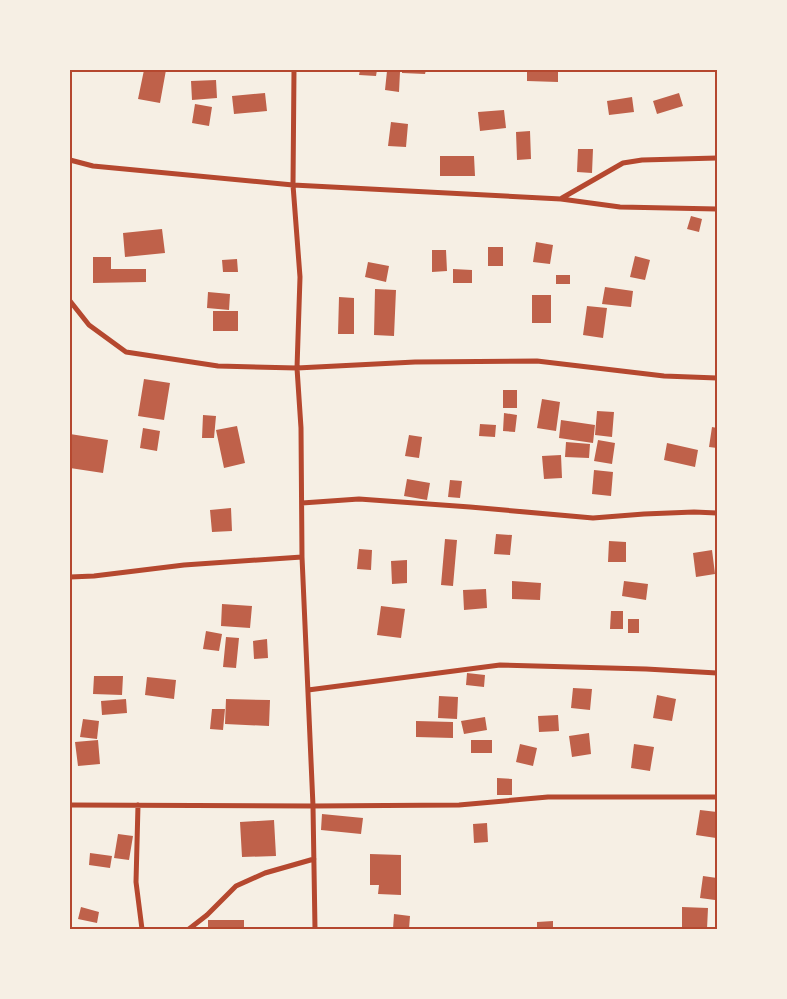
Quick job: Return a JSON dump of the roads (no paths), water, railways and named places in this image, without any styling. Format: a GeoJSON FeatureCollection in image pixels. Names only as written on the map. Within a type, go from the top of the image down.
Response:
{"type":"FeatureCollection","features":[{"type":"Feature","properties":{"kind":"street"},"geometry":{"type":"LineString","coordinates":[[294,70],[293,185],[300,277],[297,368],[302,428],[302,557],[313,806],[315,929]]}},
{"type":"Feature","properties":{"kind":"street"},"geometry":{"type":"LineString","coordinates":[[561,199],[623,163],[642,160],[717,158]]}},
{"type":"Feature","properties":{"kind":"street"},"geometry":{"type":"LineString","coordinates":[[70,160],[93,166],[293,185],[561,199],[620,207],[717,209]]}},
{"type":"Feature","properties":{"kind":"street"},"geometry":{"type":"LineString","coordinates":[[70,302],[90,326],[126,352],[218,366],[297,368],[415,362],[537,361],[664,376],[717,378]]}},
{"type":"Feature","properties":{"kind":"street"},"geometry":{"type":"LineString","coordinates":[[302,503],[368,500],[593,518],[644,514],[717,513]]}},
{"type":"Feature","properties":{"kind":"street"},"geometry":{"type":"LineString","coordinates":[[70,577],[94,576],[184,565],[302,557]]}},
{"type":"Feature","properties":{"kind":"street"},"geometry":{"type":"LineString","coordinates":[[308,690],[500,664],[717,673]]}},
{"type":"Feature","properties":{"kind":"street"},"geometry":{"type":"LineString","coordinates":[[70,805],[313,806],[459,804],[548,798],[717,797]]}},
{"type":"Feature","properties":{"kind":"street"},"geometry":{"type":"LineString","coordinates":[[138,806],[136,882],[142,929]]}},
{"type":"Feature","properties":{"kind":"street"},"geometry":{"type":"LineString","coordinates":[[189,929],[207,916],[236,886],[265,872],[314,859]]}}]}
